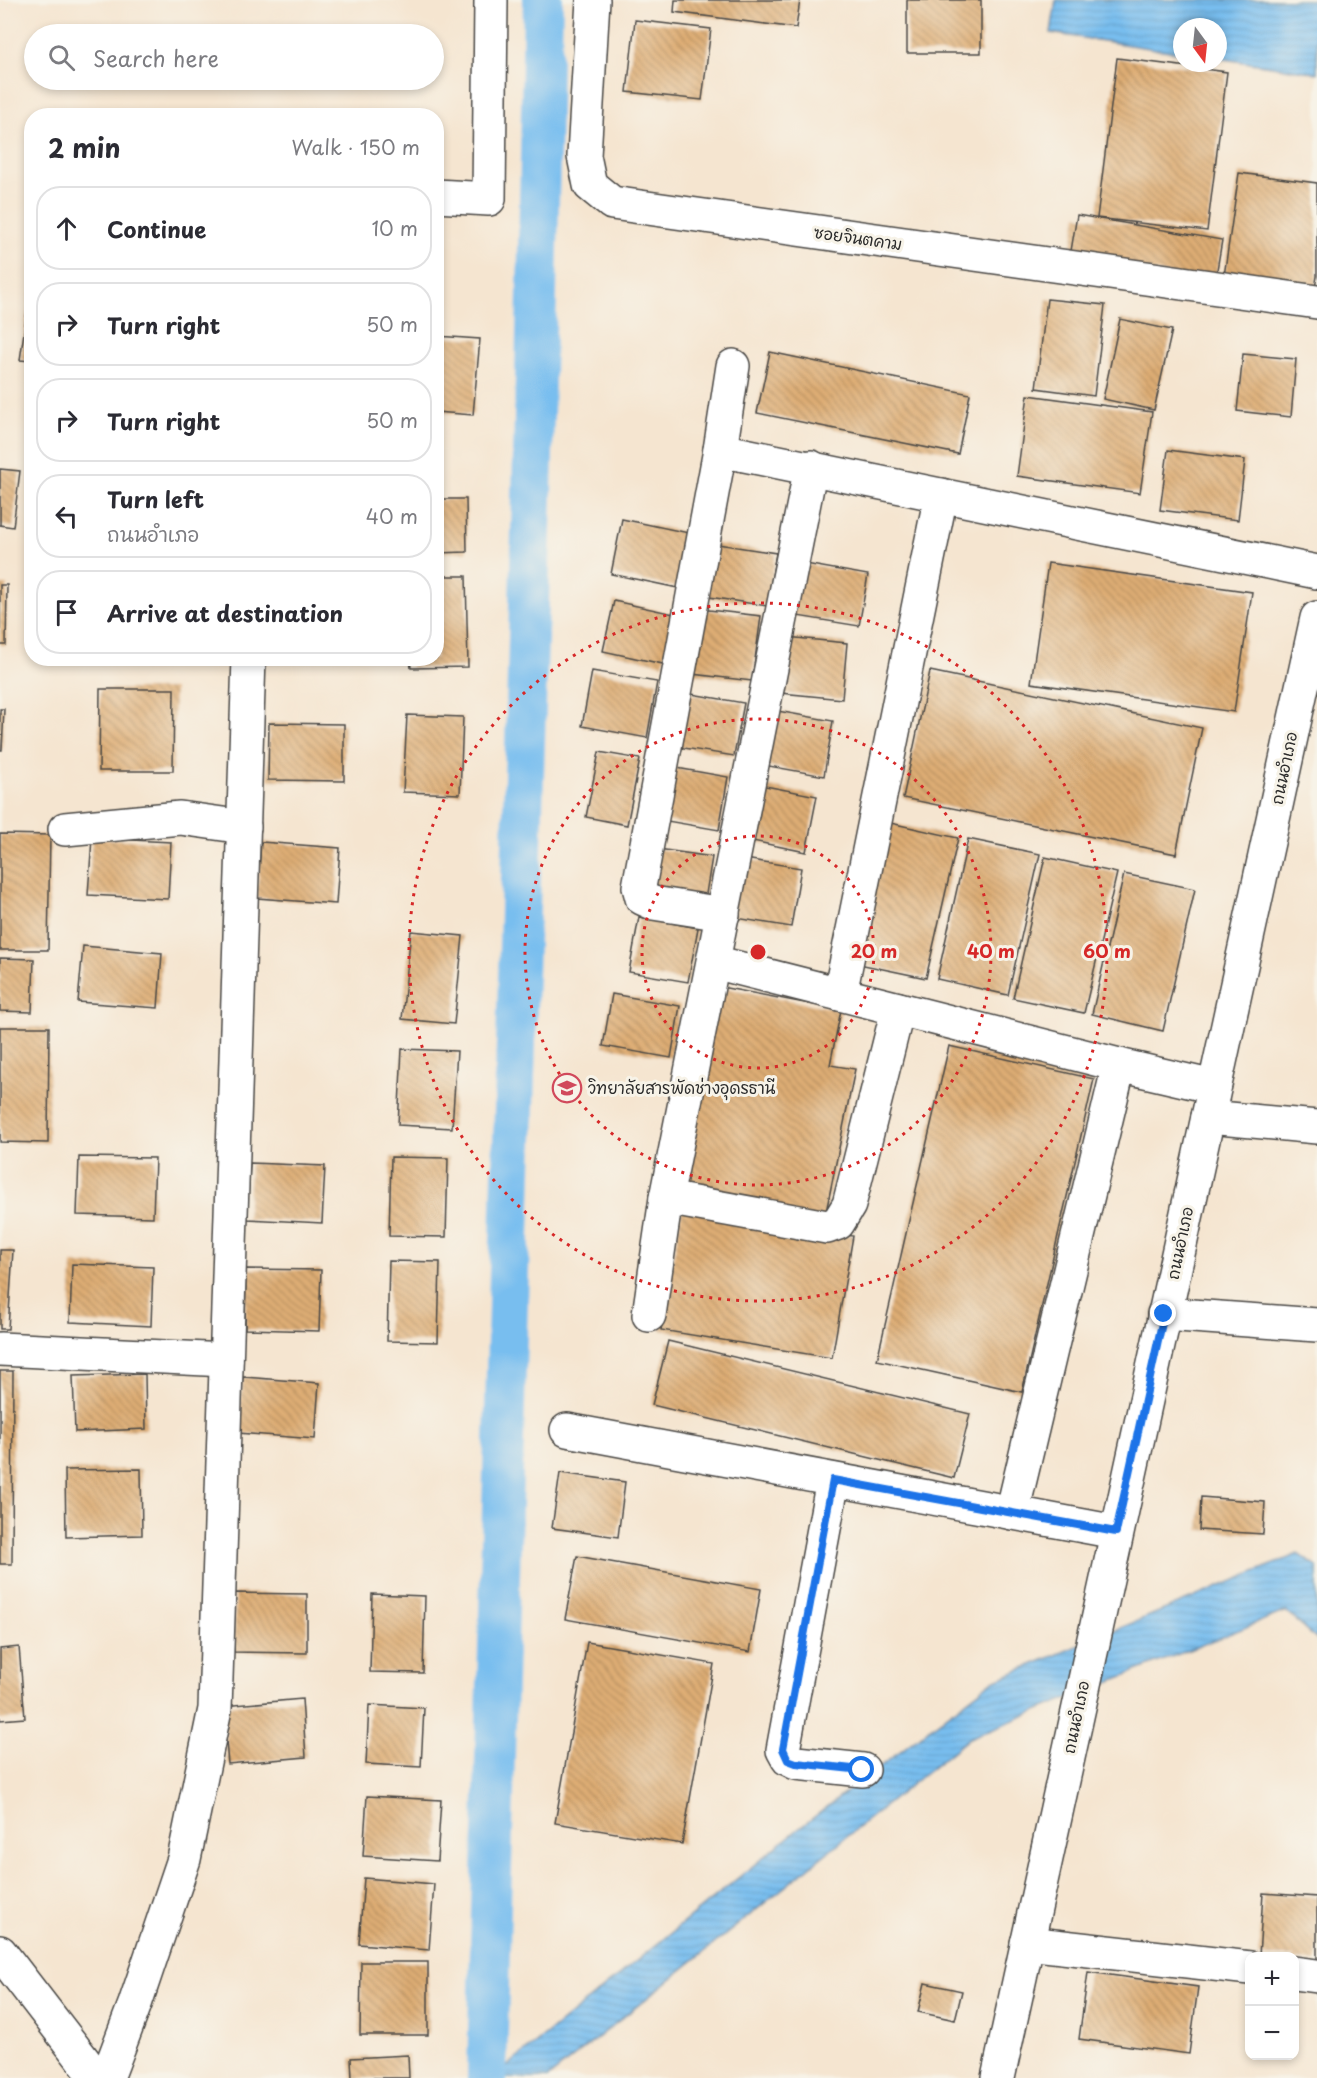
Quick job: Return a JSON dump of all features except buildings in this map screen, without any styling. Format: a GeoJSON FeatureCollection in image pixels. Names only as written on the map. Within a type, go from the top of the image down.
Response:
{"type":"FeatureCollection","features":[{"type":"Feature","properties":{"kind":"street"},"geometry":{"type":"LineString","coordinates":[[444,196],[489,199],[491,0]]}},
{"type":"Feature","properties":{"kind":"street","name":"ซอยจินตคาม"},"geometry":{"type":"LineString","coordinates":[[592,0],[584,156],[590,185],[612,203],[1317,302]]}},
{"type":"Feature","properties":{"kind":"street"},"geometry":{"type":"LineString","coordinates":[[723,914],[653,903],[642,898],[639,886],[720,450],[733,366]]}},
{"type":"Feature","properties":{"kind":"street"},"geometry":{"type":"LineString","coordinates":[[720,450],[1317,572]]}},
{"type":"Feature","properties":{"kind":"street"},"geometry":{"type":"LineString","coordinates":[[649,1315],[666,1198],[811,467]]}},
{"type":"Feature","properties":{"kind":"street"},"geometry":{"type":"LineString","coordinates":[[840,994],[941,495]]}},
{"type":"Feature","properties":{"kind":"street","name":"ถนนอำเภอ"},"geometry":{"type":"LineString","coordinates":[[998,2078],[1211,1102],[1304,739],[1317,618]]}},
{"type":"Feature","properties":{"kind":"street"},"geometry":{"type":"LineString","coordinates":[[106,2078],[135,2004],[183,1859],[215,1709],[249,666]]}},
{"type":"Feature","properties":{"kind":"street"},"geometry":{"type":"LineString","coordinates":[[65,829],[180,819],[244,827]]}},
{"type":"Feature","properties":{"kind":"street"},"geometry":{"type":"LineString","coordinates":[[714,962],[1119,1065],[1211,1102],[1317,1127]]}},
{"type":"Feature","properties":{"kind":"street"},"geometry":{"type":"LineString","coordinates":[[666,1198],[826,1227],[838,1223],[849,1205],[898,1009]]}},
{"type":"Feature","properties":{"kind":"street"},"geometry":{"type":"LineString","coordinates":[[1012,1513],[1119,1065]]}},
{"type":"Feature","properties":{"kind":"street"},"geometry":{"type":"LineString","coordinates":[[1164,1314],[1317,1325]]}},
{"type":"Feature","properties":{"kind":"street"},"geometry":{"type":"LineString","coordinates":[[0,1348],[226,1360]]}},
{"type":"Feature","properties":{"kind":"street"},"geometry":{"type":"LineString","coordinates":[[567,1430],[1116,1532]]}},
{"type":"Feature","properties":{"kind":"street"},"geometry":{"type":"LineString","coordinates":[[833,1480],[783,1749],[788,1760],[796,1763],[862,1770]]}},
{"type":"Feature","properties":{"kind":"street"},"geometry":{"type":"LineString","coordinates":[[1027,1942],[1245,1967]]}},
{"type":"Feature","properties":{"kind":"street"},"geometry":{"type":"LineString","coordinates":[[0,1952],[97,2078]]}},
{"type":"Feature","properties":{"kind":"street"},"geometry":{"type":"LineString","coordinates":[[1299,1974],[1317,1976]]}},
{"type":"Feature","properties":{"kind":"water"},"geometry":{"type":"Polygon","coordinates":[[[1056,0],[1317,0],[1317,73],[1227,59],[1227,18],[1173,18],[1173,52],[1051,33],[1056,0]]]}},
{"type":"Feature","properties":{"kind":"water"},"geometry":{"type":"Polygon","coordinates":[[[1298,1554],[1317,1567],[1317,1640],[1286,1611],[969,1738],[548,2078],[493,2078],[797,1830],[991,1682],[1298,1554]]]}},
{"type":"Feature","properties":{"kind":"waterway"},"geometry":{"type":"LineString","coordinates":[[487,2078],[531,520],[543,0]]}},
{"type":"Feature","properties":{"kind":"place","name":"วิทยาลัยสารพัดช่างอุดรธานี"},"geometry":{"type":"Point","coordinates":[567,1088]}},
{"type":"Feature","properties":{"kind":"route"},"geometry":{"type":"LineString","coordinates":[[862,1770],[796,1763],[788,1760],[783,1749],[833,1480],[1116,1532],[1164,1314]]}}]}
